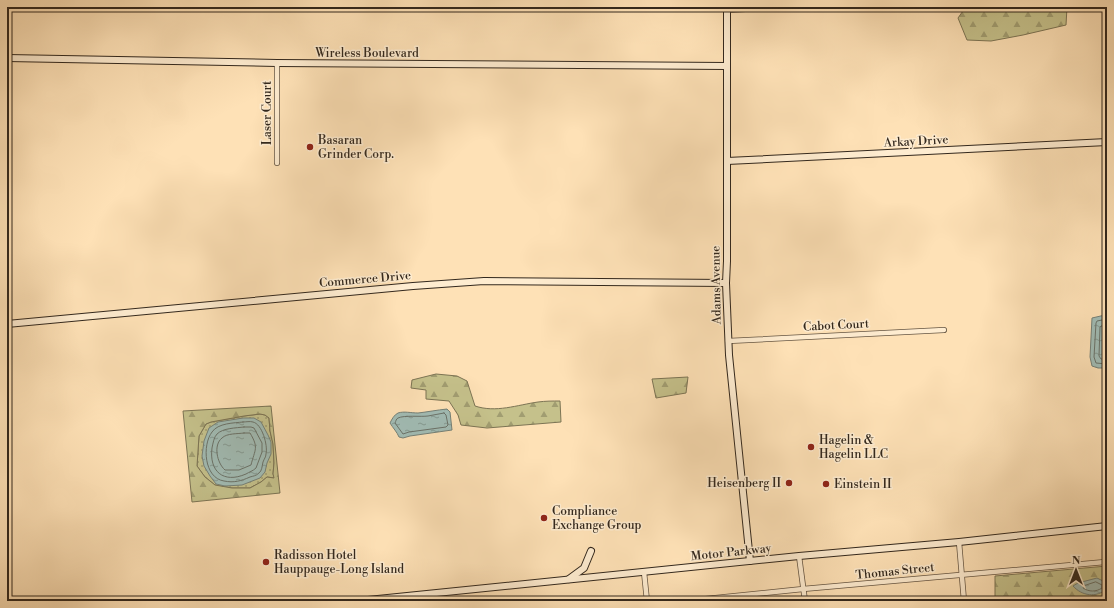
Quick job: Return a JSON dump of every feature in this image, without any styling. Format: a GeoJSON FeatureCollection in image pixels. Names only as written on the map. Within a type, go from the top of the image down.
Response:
{"type":"FeatureCollection","features":[{"type":"Feature","properties":{"kind":"street"},"geometry":{"type":"LineString","coordinates":[[727,8],[784,7]]}},
{"type":"Feature","properties":{"kind":"street","name":"Adams Avenue"},"geometry":{"type":"LineString","coordinates":[[727,8],[726,283],[728,341],[750,561]]}},
{"type":"Feature","properties":{"kind":"street","name":"Wireless Boulevard"},"geometry":{"type":"LineString","coordinates":[[7,58],[277,63],[727,66]]}},
{"type":"Feature","properties":{"kind":"street","name":"Laser Court"},"geometry":{"type":"LineString","coordinates":[[277,63],[278,163]]}},
{"type":"Feature","properties":{"kind":"street","name":"Arkay Drive"},"geometry":{"type":"LineString","coordinates":[[727,161],[1107,142]]}},
{"type":"Feature","properties":{"kind":"street","name":"Commerce Drive"},"geometry":{"type":"LineString","coordinates":[[7,324],[401,287],[478,282],[726,283]]}},
{"type":"Feature","properties":{"kind":"street","name":"Cabot Court"},"geometry":{"type":"LineString","coordinates":[[728,341],[944,330]]}},
{"type":"Feature","properties":{"kind":"street","name":"Motor Parkway"},"geometry":{"type":"LineString","coordinates":[[358,601],[1107,526]]}},
{"type":"Feature","properties":{"kind":"street"},"geometry":{"type":"LineString","coordinates":[[959,542],[964,601]]}},
{"type":"Feature","properties":{"kind":"street"},"geometry":{"type":"LineString","coordinates":[[569,579],[584,568],[591,551]]}},
{"type":"Feature","properties":{"kind":"street"},"geometry":{"type":"LineString","coordinates":[[799,556],[804,601]]}},
{"type":"Feature","properties":{"kind":"street","name":"Thomas Street"},"geometry":{"type":"LineString","coordinates":[[686,601],[962,574],[1105,562]]}},
{"type":"Feature","properties":{"kind":"street"},"geometry":{"type":"LineString","coordinates":[[644,572],[647,601]]}},
{"type":"Feature","properties":{"kind":"green space"},"geometry":{"type":"Polygon","coordinates":[[[1067,7],[1066,25],[991,41],[967,40],[958,18],[965,8],[1067,7]]]}},
{"type":"Feature","properties":{"kind":"green space"},"geometry":{"type":"Polygon","coordinates":[[[436,374],[457,376],[467,381],[475,406],[483,408],[499,409],[538,402],[560,401],[561,422],[487,428],[461,425],[458,415],[449,401],[426,399],[426,390],[411,388],[412,380],[436,374]]]}},
{"type":"Feature","properties":{"kind":"green space"},"geometry":{"type":"Polygon","coordinates":[[[688,377],[686,393],[656,398],[652,379],[688,377]]]}},
{"type":"Feature","properties":{"kind":"green space"},"geometry":{"type":"Polygon","coordinates":[[[271,406],[280,493],[192,502],[183,411],[271,406]],[[260,414],[244,416],[206,424],[199,436],[197,466],[205,477],[215,485],[232,488],[250,488],[267,477],[274,478],[273,444],[269,418],[260,414]]]}},
{"type":"Feature","properties":{"kind":"green space"},"geometry":{"type":"Polygon","coordinates":[[[260,414],[269,418],[273,444],[273,474],[275,478],[267,477],[250,488],[232,488],[215,485],[205,477],[197,466],[199,436],[206,424],[260,414]]]}},
{"type":"Feature","properties":{"kind":"green space"},"geometry":{"type":"Polygon","coordinates":[[[1107,566],[1107,601],[995,601],[995,576],[1107,566]]]}},
{"type":"Feature","properties":{"kind":"water"},"geometry":{"type":"Polygon","coordinates":[[[1105,315],[1107,316],[1107,368],[1098,368],[1092,366],[1090,357],[1092,318],[1105,315]]]}},
{"type":"Feature","properties":{"kind":"water"},"geometry":{"type":"Polygon","coordinates":[[[447,409],[450,412],[452,430],[403,438],[399,437],[390,423],[395,415],[400,412],[418,413],[447,409]]]}},
{"type":"Feature","properties":{"kind":"water"},"geometry":{"type":"Polygon","coordinates":[[[243,418],[254,418],[261,422],[271,442],[271,454],[265,472],[260,478],[242,485],[225,486],[216,484],[204,466],[202,456],[204,441],[209,428],[218,422],[243,418]]]}},
{"type":"Feature","properties":{"kind":"water"},"geometry":{"type":"Polygon","coordinates":[[[1097,578],[1107,583],[1107,589],[1098,594],[1085,594],[1073,586],[1078,583],[1097,578]]]}},
{"type":"Feature","properties":{"kind":"place","name":"Basaran Grinder Corp."},"geometry":{"type":"Point","coordinates":[310,147]}},
{"type":"Feature","properties":{"kind":"place","name":"Hagelin & Hagelin LLC"},"geometry":{"type":"Point","coordinates":[811,447]}},
{"type":"Feature","properties":{"kind":"place","name":"Heisenberg II"},"geometry":{"type":"Point","coordinates":[789,483]}},
{"type":"Feature","properties":{"kind":"place","name":"Einstein II"},"geometry":{"type":"Point","coordinates":[826,484]}},
{"type":"Feature","properties":{"kind":"place","name":"Compliance Exchange Group"},"geometry":{"type":"Point","coordinates":[544,518]}},
{"type":"Feature","properties":{"kind":"place","name":"Radisson Hotel Hauppauge-Long Island"},"geometry":{"type":"Point","coordinates":[266,562]}}]}
